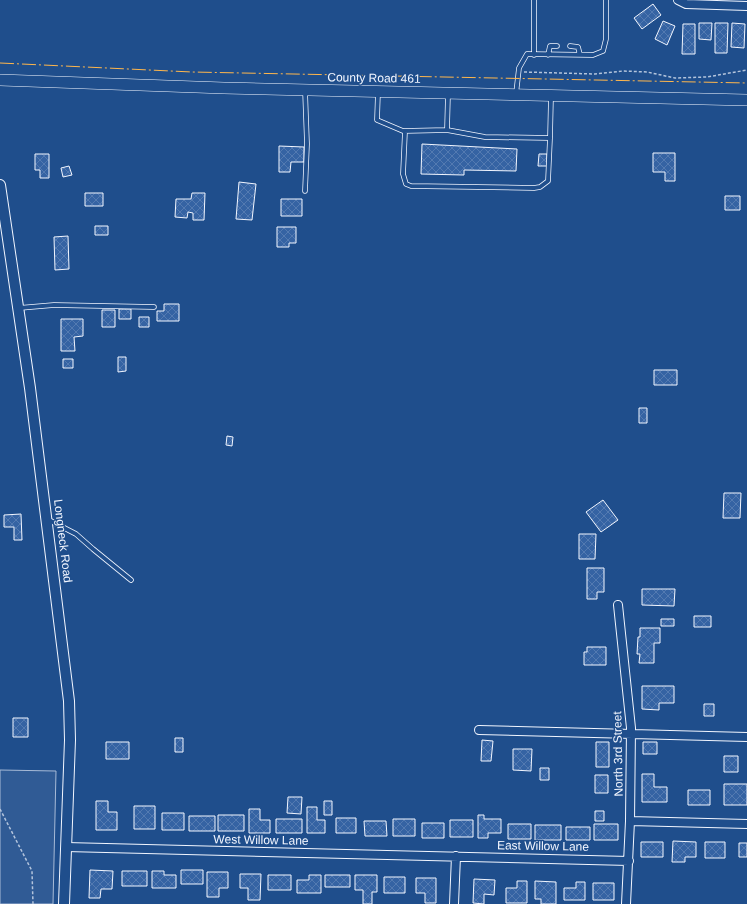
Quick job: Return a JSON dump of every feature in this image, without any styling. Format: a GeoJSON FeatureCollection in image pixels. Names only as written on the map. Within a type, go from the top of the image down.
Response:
{"type":"FeatureCollection","features":[{"type":"Feature","properties":{"kind":"main road","name":"County Road 461"},"geometry":{"type":"LineString","coordinates":[[0,80],[305,90],[747,100]]}},
{"type":"Feature","properties":{"kind":"street"},"geometry":{"type":"LineString","coordinates":[[678,0],[686,4],[747,6]]}},
{"type":"Feature","properties":{"kind":"street","name":"Longneck Road"},"geometry":{"type":"LineString","coordinates":[[0,185],[47,519],[69,701],[70,740],[64,904]]}},
{"type":"Feature","properties":{"kind":"street","name":"North 3rd Street"},"geometry":{"type":"LineString","coordinates":[[618,605],[631,735],[629,861],[626,904]]}},
{"type":"Feature","properties":{"kind":"street"},"geometry":{"type":"LineString","coordinates":[[479,730],[747,737]]}},
{"type":"Feature","properties":{"kind":"street"},"geometry":{"type":"LineString","coordinates":[[630,821],[747,824]]}},
{"type":"Feature","properties":{"kind":"street","name":"West Willow Lane"},"geometry":{"type":"LineString","coordinates":[[66,847],[456,856]]}},
{"type":"Feature","properties":{"kind":"street"},"geometry":{"type":"LineString","coordinates":[[454,904],[456,856]]}},
{"type":"Feature","properties":{"kind":"street","name":"East Willow Lane"},"geometry":{"type":"LineString","coordinates":[[456,856],[629,861]]}},
{"type":"Feature","properties":{"kind":"lane"},"geometry":{"type":"LineString","coordinates":[[534,0],[534,55]]}},
{"type":"Feature","properties":{"kind":"lane"},"geometry":{"type":"LineString","coordinates":[[516,95],[519,68],[527,54],[593,55],[603,51],[606,39],[606,0]]}},
{"type":"Feature","properties":{"kind":"lane"},"geometry":{"type":"LineString","coordinates":[[548,55],[550,46],[558,46]]}},
{"type":"Feature","properties":{"kind":"lane"},"geometry":{"type":"LineString","coordinates":[[570,46],[578,46],[580,55]]}},
{"type":"Feature","properties":{"kind":"lane"},"geometry":{"type":"LineString","coordinates":[[305,90],[307,144],[305,191]]}},
{"type":"Feature","properties":{"kind":"lane"},"geometry":{"type":"LineString","coordinates":[[378,91],[378,120],[405,131],[447,130],[485,137],[550,138]]}},
{"type":"Feature","properties":{"kind":"lane"},"geometry":{"type":"LineString","coordinates":[[447,130],[448,93]]}},
{"type":"Feature","properties":{"kind":"lane"},"geometry":{"type":"LineString","coordinates":[[405,131],[404,174],[406,184],[411,186],[540,187],[548,181],[549,175],[551,96]]}},
{"type":"Feature","properties":{"kind":"lane"},"geometry":{"type":"LineString","coordinates":[[18,308],[54,305],[154,307]]}},
{"type":"Feature","properties":{"kind":"lane"},"geometry":{"type":"LineString","coordinates":[[47,519],[76,534],[92,549],[131,580]]}},
{"type":"Feature","properties":{"kind":"path"},"geometry":{"type":"LineString","coordinates":[[518,72],[595,74],[623,70],[647,72],[675,78],[707,77],[747,70]]}},
{"type":"Feature","properties":{"kind":"path"},"geometry":{"type":"LineString","coordinates":[[0,809],[32,871],[33,904]]}},
{"type":"Feature","properties":{"kind":"shaded area"},"geometry":{"type":"Polygon","coordinates":[[[0,770],[56,771],[53,904],[0,904],[0,770]]]}},
{"type":"Feature","properties":{"kind":"building"},"geometry":{"type":"Polygon","coordinates":[[[653,4],[661,15],[642,29],[634,18],[653,4]]]}},
{"type":"Feature","properties":{"kind":"building"},"geometry":{"type":"Polygon","coordinates":[[[663,21],[675,26],[667,45],[655,39],[663,21]]]}},
{"type":"Feature","properties":{"kind":"building"},"geometry":{"type":"Polygon","coordinates":[[[699,23],[712,23],[711,40],[699,39],[699,23]]]}},
{"type":"Feature","properties":{"kind":"building"},"geometry":{"type":"Polygon","coordinates":[[[715,23],[728,23],[727,53],[715,53],[715,23]]]}},
{"type":"Feature","properties":{"kind":"building"},"geometry":{"type":"Polygon","coordinates":[[[732,23],[745,24],[744,48],[731,47],[732,23]]]}},
{"type":"Feature","properties":{"kind":"building"},"geometry":{"type":"Polygon","coordinates":[[[683,24],[695,24],[695,54],[682,54],[683,24]]]}},
{"type":"Feature","properties":{"kind":"building"},"geometry":{"type":"Polygon","coordinates":[[[422,144],[517,149],[516,171],[464,170],[464,175],[421,174],[422,144]]]}},
{"type":"Feature","properties":{"kind":"building"},"geometry":{"type":"Polygon","coordinates":[[[279,146],[304,147],[304,162],[291,162],[290,172],[279,172],[279,146]]]}},
{"type":"Feature","properties":{"kind":"building"},"geometry":{"type":"Polygon","coordinates":[[[653,153],[675,153],[675,181],[665,181],[665,172],[653,172],[653,153]]]}},
{"type":"Feature","properties":{"kind":"building"},"geometry":{"type":"Polygon","coordinates":[[[35,154],[49,154],[49,178],[40,178],[40,170],[35,170],[35,154]]]}},
{"type":"Feature","properties":{"kind":"building"},"geometry":{"type":"Polygon","coordinates":[[[539,154],[547,154],[547,166],[538,166],[539,154]]]}},
{"type":"Feature","properties":{"kind":"building"},"geometry":{"type":"Polygon","coordinates":[[[69,166],[72,175],[63,177],[61,168],[69,166]]]}},
{"type":"Feature","properties":{"kind":"building"},"geometry":{"type":"Polygon","coordinates":[[[239,182],[256,184],[252,220],[236,219],[239,182]]]}},
{"type":"Feature","properties":{"kind":"building"},"geometry":{"type":"Polygon","coordinates":[[[85,193],[103,193],[103,206],[85,206],[85,193]]]}},
{"type":"Feature","properties":{"kind":"building"},"geometry":{"type":"Polygon","coordinates":[[[192,193],[205,193],[204,220],[193,220],[193,213],[188,212],[187,218],[175,217],[176,199],[191,199],[192,193]]]}},
{"type":"Feature","properties":{"kind":"building"},"geometry":{"type":"Polygon","coordinates":[[[725,196],[740,196],[740,210],[725,210],[725,196]]]}},
{"type":"Feature","properties":{"kind":"building"},"geometry":{"type":"Polygon","coordinates":[[[281,199],[302,199],[302,216],[281,216],[281,199]]]}},
{"type":"Feature","properties":{"kind":"building"},"geometry":{"type":"Polygon","coordinates":[[[95,226],[108,226],[108,235],[95,235],[95,226]]]}},
{"type":"Feature","properties":{"kind":"building"},"geometry":{"type":"Polygon","coordinates":[[[277,227],[296,227],[296,243],[289,243],[289,247],[277,247],[277,227]]]}},
{"type":"Feature","properties":{"kind":"building"},"geometry":{"type":"Polygon","coordinates":[[[68,236],[69,269],[55,270],[54,237],[68,236]]]}},
{"type":"Feature","properties":{"kind":"building"},"geometry":{"type":"Polygon","coordinates":[[[164,304],[179,304],[179,321],[157,321],[157,311],[164,311],[164,304]]]}},
{"type":"Feature","properties":{"kind":"building"},"geometry":{"type":"Polygon","coordinates":[[[119,309],[131,309],[131,319],[119,319],[119,309]]]}},
{"type":"Feature","properties":{"kind":"building"},"geometry":{"type":"Polygon","coordinates":[[[102,310],[115,310],[115,327],[102,327],[102,310]]]}},
{"type":"Feature","properties":{"kind":"building"},"geometry":{"type":"Polygon","coordinates":[[[139,317],[149,317],[149,327],[139,327],[139,317]]]}},
{"type":"Feature","properties":{"kind":"building"},"geometry":{"type":"Polygon","coordinates":[[[61,319],[83,319],[83,336],[74,337],[75,351],[61,351],[61,319]]]}},
{"type":"Feature","properties":{"kind":"building"},"geometry":{"type":"Polygon","coordinates":[[[118,357],[126,357],[126,371],[118,372],[118,357]]]}},
{"type":"Feature","properties":{"kind":"building"},"geometry":{"type":"Polygon","coordinates":[[[63,359],[73,359],[73,368],[63,368],[63,359]]]}},
{"type":"Feature","properties":{"kind":"building"},"geometry":{"type":"Polygon","coordinates":[[[654,370],[677,370],[677,385],[654,385],[654,370]]]}},
{"type":"Feature","properties":{"kind":"building"},"geometry":{"type":"Polygon","coordinates":[[[639,408],[647,408],[647,423],[639,423],[639,408]]]}},
{"type":"Feature","properties":{"kind":"building"},"geometry":{"type":"Polygon","coordinates":[[[227,436],[233,437],[232,446],[226,445],[227,436]]]}},
{"type":"Feature","properties":{"kind":"building"},"geometry":{"type":"Polygon","coordinates":[[[724,493],[741,493],[740,518],[723,518],[724,493]]]}},
{"type":"Feature","properties":{"kind":"building"},"geometry":{"type":"Polygon","coordinates":[[[603,500],[618,520],[601,532],[586,512],[603,500]]]}},
{"type":"Feature","properties":{"kind":"building"},"geometry":{"type":"Polygon","coordinates":[[[21,514],[22,540],[14,540],[14,527],[4,527],[4,515],[21,514]]]}},
{"type":"Feature","properties":{"kind":"building"},"geometry":{"type":"Polygon","coordinates":[[[579,534],[596,534],[595,559],[579,559],[579,534]]]}},
{"type":"Feature","properties":{"kind":"building"},"geometry":{"type":"Polygon","coordinates":[[[587,568],[604,568],[604,592],[597,592],[597,599],[587,599],[587,568]]]}},
{"type":"Feature","properties":{"kind":"building"},"geometry":{"type":"Polygon","coordinates":[[[642,589],[675,589],[674,606],[642,605],[642,589]]]}},
{"type":"Feature","properties":{"kind":"building"},"geometry":{"type":"Polygon","coordinates":[[[694,616],[711,616],[711,627],[694,627],[694,616]]]}},
{"type":"Feature","properties":{"kind":"building"},"geometry":{"type":"Polygon","coordinates":[[[661,619],[674,619],[674,626],[661,626],[661,619]]]}},
{"type":"Feature","properties":{"kind":"building"},"geometry":{"type":"Polygon","coordinates":[[[640,628],[660,628],[660,643],[654,643],[654,663],[639,663],[640,654],[637,654],[640,628]]]}},
{"type":"Feature","properties":{"kind":"building"},"geometry":{"type":"Polygon","coordinates":[[[587,647],[606,647],[606,665],[584,665],[584,652],[587,652],[587,647]]]}},
{"type":"Feature","properties":{"kind":"building"},"geometry":{"type":"Polygon","coordinates":[[[642,686],[674,686],[674,703],[659,703],[659,710],[642,709],[642,686]]]}},
{"type":"Feature","properties":{"kind":"building"},"geometry":{"type":"Polygon","coordinates":[[[704,704],[714,704],[714,716],[704,716],[704,704]]]}},
{"type":"Feature","properties":{"kind":"building"},"geometry":{"type":"Polygon","coordinates":[[[13,718],[28,718],[28,737],[13,737],[13,718]]]}},
{"type":"Feature","properties":{"kind":"building"},"geometry":{"type":"Polygon","coordinates":[[[175,738],[183,738],[183,752],[175,752],[175,738]]]}},
{"type":"Feature","properties":{"kind":"building"},"geometry":{"type":"Polygon","coordinates":[[[482,740],[493,741],[491,761],[481,761],[482,740]]]}},
{"type":"Feature","properties":{"kind":"building"},"geometry":{"type":"Polygon","coordinates":[[[106,742],[129,742],[129,759],[106,759],[106,742]]]}},
{"type":"Feature","properties":{"kind":"building"},"geometry":{"type":"Polygon","coordinates":[[[596,742],[609,742],[609,767],[596,767],[596,742]]]}},
{"type":"Feature","properties":{"kind":"building"},"geometry":{"type":"Polygon","coordinates":[[[643,742],[657,742],[657,754],[643,754],[643,742]]]}},
{"type":"Feature","properties":{"kind":"building"},"geometry":{"type":"Polygon","coordinates":[[[513,749],[532,749],[531,771],[513,770],[513,749]]]}},
{"type":"Feature","properties":{"kind":"building"},"geometry":{"type":"Polygon","coordinates":[[[724,756],[738,756],[738,772],[724,772],[724,756]]]}},
{"type":"Feature","properties":{"kind":"building"},"geometry":{"type":"Polygon","coordinates":[[[540,768],[549,768],[549,780],[540,780],[540,768]]]}},
{"type":"Feature","properties":{"kind":"building"},"geometry":{"type":"Polygon","coordinates":[[[642,774],[654,774],[654,787],[667,787],[667,802],[642,802],[642,774]]]}},
{"type":"Feature","properties":{"kind":"building"},"geometry":{"type":"Polygon","coordinates":[[[595,775],[608,775],[608,793],[595,793],[595,775]]]}},
{"type":"Feature","properties":{"kind":"building"},"geometry":{"type":"Polygon","coordinates":[[[724,784],[747,784],[747,805],[724,805],[724,784]]]}},
{"type":"Feature","properties":{"kind":"building"},"geometry":{"type":"Polygon","coordinates":[[[688,790],[710,790],[710,805],[688,805],[688,790]]]}},
{"type":"Feature","properties":{"kind":"building"},"geometry":{"type":"Polygon","coordinates":[[[288,797],[302,797],[301,814],[287,813],[288,797]]]}},
{"type":"Feature","properties":{"kind":"building"},"geometry":{"type":"Polygon","coordinates":[[[96,801],[108,801],[108,812],[117,812],[117,830],[96,830],[96,801]]]}},
{"type":"Feature","properties":{"kind":"building"},"geometry":{"type":"Polygon","coordinates":[[[324,801],[332,801],[332,815],[324,815],[324,801]]]}},
{"type":"Feature","properties":{"kind":"building"},"geometry":{"type":"Polygon","coordinates":[[[134,806],[155,806],[155,829],[134,829],[134,806]]]}},
{"type":"Feature","properties":{"kind":"building"},"geometry":{"type":"Polygon","coordinates":[[[307,807],[317,807],[317,820],[325,820],[325,833],[307,833],[307,807]]]}},
{"type":"Feature","properties":{"kind":"building"},"geometry":{"type":"Polygon","coordinates":[[[249,809],[260,809],[260,820],[270,820],[270,833],[249,833],[249,809]]]}},
{"type":"Feature","properties":{"kind":"building"},"geometry":{"type":"Polygon","coordinates":[[[595,811],[604,811],[604,821],[595,821],[595,811]]]}},
{"type":"Feature","properties":{"kind":"building"},"geometry":{"type":"Polygon","coordinates":[[[162,813],[184,813],[184,830],[162,830],[162,813]]]}},
{"type":"Feature","properties":{"kind":"building"},"geometry":{"type":"Polygon","coordinates":[[[218,815],[244,815],[244,831],[218,831],[218,815]]]}},
{"type":"Feature","properties":{"kind":"building"},"geometry":{"type":"Polygon","coordinates":[[[478,815],[484,815],[484,819],[501,819],[501,833],[488,833],[488,838],[478,838],[478,815]]]}},
{"type":"Feature","properties":{"kind":"building"},"geometry":{"type":"Polygon","coordinates":[[[189,816],[215,816],[215,831],[189,831],[189,816]]]}},
{"type":"Feature","properties":{"kind":"building"},"geometry":{"type":"Polygon","coordinates":[[[336,818],[356,818],[356,833],[336,833],[336,818]]]}},
{"type":"Feature","properties":{"kind":"building"},"geometry":{"type":"Polygon","coordinates":[[[276,819],[302,819],[302,833],[276,833],[276,819]]]}},
{"type":"Feature","properties":{"kind":"building"},"geometry":{"type":"Polygon","coordinates":[[[393,819],[415,819],[415,836],[393,836],[393,819]]]}},
{"type":"Feature","properties":{"kind":"building"},"geometry":{"type":"Polygon","coordinates":[[[450,820],[473,820],[473,837],[450,837],[450,820]]]}},
{"type":"Feature","properties":{"kind":"building"},"geometry":{"type":"Polygon","coordinates":[[[364,821],[386,821],[387,836],[365,836],[364,821]]]}},
{"type":"Feature","properties":{"kind":"building"},"geometry":{"type":"Polygon","coordinates":[[[422,823],[444,823],[444,838],[422,838],[422,823]]]}},
{"type":"Feature","properties":{"kind":"building"},"geometry":{"type":"Polygon","coordinates":[[[508,824],[531,824],[531,839],[508,839],[508,824]]]}},
{"type":"Feature","properties":{"kind":"building"},"geometry":{"type":"Polygon","coordinates":[[[594,824],[618,824],[618,840],[594,840],[594,824]]]}},
{"type":"Feature","properties":{"kind":"building"},"geometry":{"type":"Polygon","coordinates":[[[535,825],[561,825],[561,840],[535,840],[535,825]]]}},
{"type":"Feature","properties":{"kind":"building"},"geometry":{"type":"Polygon","coordinates":[[[566,827],[590,827],[590,840],[566,840],[566,827]]]}},
{"type":"Feature","properties":{"kind":"building"},"geometry":{"type":"Polygon","coordinates":[[[673,841],[696,842],[696,857],[685,857],[685,862],[672,862],[673,841]]]}},
{"type":"Feature","properties":{"kind":"building"},"geometry":{"type":"Polygon","coordinates":[[[641,842],[663,842],[663,857],[641,857],[641,842]]]}},
{"type":"Feature","properties":{"kind":"building"},"geometry":{"type":"Polygon","coordinates":[[[705,842],[725,842],[725,858],[705,858],[705,842]]]}},
{"type":"Feature","properties":{"kind":"building"},"geometry":{"type":"Polygon","coordinates":[[[739,843],[747,843],[747,857],[739,857],[739,843]]]}},
{"type":"Feature","properties":{"kind":"building"},"geometry":{"type":"Polygon","coordinates":[[[90,870],[113,871],[112,889],[101,889],[100,898],[89,898],[90,870]]]}},
{"type":"Feature","properties":{"kind":"building"},"geometry":{"type":"Polygon","coordinates":[[[181,870],[203,870],[203,884],[181,884],[181,870]]]}},
{"type":"Feature","properties":{"kind":"building"},"geometry":{"type":"Polygon","coordinates":[[[122,871],[147,871],[147,886],[122,886],[122,871]]]}},
{"type":"Feature","properties":{"kind":"building"},"geometry":{"type":"Polygon","coordinates":[[[152,871],[164,871],[164,875],[176,875],[176,888],[152,888],[152,871]]]}},
{"type":"Feature","properties":{"kind":"building"},"geometry":{"type":"Polygon","coordinates":[[[207,872],[228,872],[228,888],[219,888],[219,897],[207,897],[207,872]]]}},
{"type":"Feature","properties":{"kind":"building"},"geometry":{"type":"Polygon","coordinates":[[[240,874],[261,874],[260,900],[248,900],[248,888],[240,888],[240,874]]]}},
{"type":"Feature","properties":{"kind":"building"},"geometry":{"type":"Polygon","coordinates":[[[268,875],[291,875],[291,890],[268,890],[268,875]]]}},
{"type":"Feature","properties":{"kind":"building"},"geometry":{"type":"Polygon","coordinates":[[[309,875],[321,875],[321,893],[297,893],[297,880],[309,880],[309,875]]]}},
{"type":"Feature","properties":{"kind":"building"},"geometry":{"type":"Polygon","coordinates":[[[325,875],[350,875],[350,887],[325,887],[325,875]]]}},
{"type":"Feature","properties":{"kind":"building"},"geometry":{"type":"Polygon","coordinates":[[[355,875],[377,875],[377,892],[372,892],[372,904],[363,904],[363,890],[355,890],[355,875]]]}},
{"type":"Feature","properties":{"kind":"building"},"geometry":{"type":"Polygon","coordinates":[[[384,877],[405,877],[405,893],[384,893],[384,877]]]}},
{"type":"Feature","properties":{"kind":"building"},"geometry":{"type":"Polygon","coordinates":[[[416,878],[436,878],[436,903],[425,903],[425,893],[416,893],[416,878]]]}},
{"type":"Feature","properties":{"kind":"building"},"geometry":{"type":"Polygon","coordinates":[[[474,879],[495,880],[494,895],[484,894],[484,904],[473,903],[474,879]]]}},
{"type":"Feature","properties":{"kind":"building"},"geometry":{"type":"Polygon","coordinates":[[[517,881],[527,881],[527,903],[506,903],[506,888],[517,888],[517,881]]]}},
{"type":"Feature","properties":{"kind":"building"},"geometry":{"type":"Polygon","coordinates":[[[535,881],[556,882],[556,904],[541,904],[541,899],[535,899],[535,881]]]}},
{"type":"Feature","properties":{"kind":"building"},"geometry":{"type":"Polygon","coordinates":[[[576,882],[585,882],[585,900],[564,900],[564,888],[576,888],[576,882]]]}},
{"type":"Feature","properties":{"kind":"building"},"geometry":{"type":"Polygon","coordinates":[[[593,883],[614,883],[614,900],[593,900],[593,883]]]}},
{"type":"Feature","properties":{"kind":"power"},"geometry":{"type":"LineString","coordinates":[[0,63],[192,72],[747,83]]}}]}
